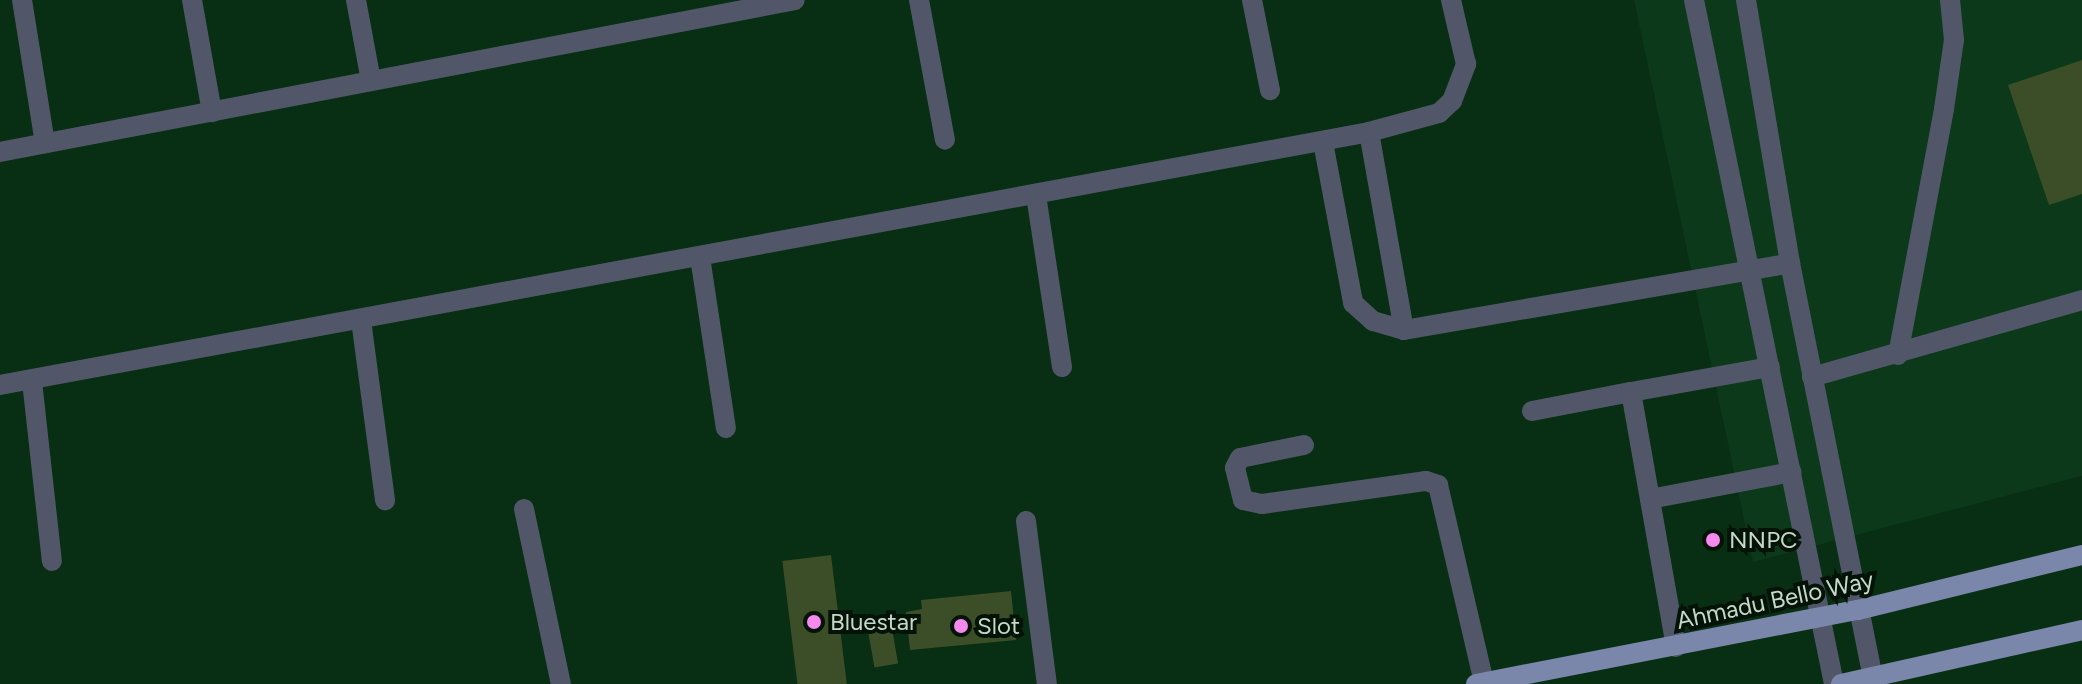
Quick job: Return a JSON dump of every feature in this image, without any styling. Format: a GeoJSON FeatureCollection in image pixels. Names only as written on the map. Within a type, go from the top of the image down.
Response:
{"type":"FeatureCollection","features":[{"type":"Feature","properties":{"kind":"main road","name":"Ahmadu Bello Way"},"geometry":{"type":"LineString","coordinates":[[1480,683],[1858,610],[2082,555]]}},
{"type":"Feature","properties":{"kind":"main road"},"geometry":{"type":"LineString","coordinates":[[1841,684],[2082,630]]}},
{"type":"Feature","properties":{"kind":"street"},"geometry":{"type":"LineString","coordinates":[[22,0],[45,143]]}},
{"type":"Feature","properties":{"kind":"street"},"geometry":{"type":"LineString","coordinates":[[192,0],[212,112]]}},
{"type":"Feature","properties":{"kind":"street"},"geometry":{"type":"LineString","coordinates":[[356,0],[371,81]]}},
{"type":"Feature","properties":{"kind":"street"},"geometry":{"type":"LineString","coordinates":[[0,152],[795,0]]}},
{"type":"Feature","properties":{"kind":"street"},"geometry":{"type":"LineString","coordinates":[[919,0],[945,140]]}},
{"type":"Feature","properties":{"kind":"street"},"geometry":{"type":"LineString","coordinates":[[1252,0],[1270,90]]}},
{"type":"Feature","properties":{"kind":"street"},"geometry":{"type":"LineString","coordinates":[[0,385],[1369,132],[1439,113],[1452,101],[1466,64],[1451,0]]}},
{"type":"Feature","properties":{"kind":"street"},"geometry":{"type":"LineString","coordinates":[[1694,0],[1834,684]]}},
{"type":"Feature","properties":{"kind":"street"},"geometry":{"type":"LineString","coordinates":[[1746,0],[1790,263],[1873,677]]}},
{"type":"Feature","properties":{"kind":"street"},"geometry":{"type":"LineString","coordinates":[[1898,355],[1944,109],[1954,40],[1950,0]]}},
{"type":"Feature","properties":{"kind":"street"},"geometry":{"type":"LineString","coordinates":[[1369,132],[1404,330]]}},
{"type":"Feature","properties":{"kind":"street"},"geometry":{"type":"LineString","coordinates":[[1323,142],[1353,303],[1373,321],[1404,330],[1790,263]]}},
{"type":"Feature","properties":{"kind":"street"},"geometry":{"type":"LineString","coordinates":[[1036,195],[1062,367]]}},
{"type":"Feature","properties":{"kind":"street"},"geometry":{"type":"LineString","coordinates":[[700,257],[726,428]]}},
{"type":"Feature","properties":{"kind":"street"},"geometry":{"type":"LineString","coordinates":[[1812,377],[1898,355],[2082,300]]}},
{"type":"Feature","properties":{"kind":"street"},"geometry":{"type":"LineString","coordinates":[[361,320],[385,500]]}},
{"type":"Feature","properties":{"kind":"street"},"geometry":{"type":"LineString","coordinates":[[1532,411],[1770,367]]}},
{"type":"Feature","properties":{"kind":"street"},"geometry":{"type":"LineString","coordinates":[[32,381],[52,561]]}},
{"type":"Feature","properties":{"kind":"street"},"geometry":{"type":"LineString","coordinates":[[1631,392],[1676,647]]}},
{"type":"Feature","properties":{"kind":"street"},"geometry":{"type":"LineString","coordinates":[[1304,445],[1240,458],[1235,468],[1243,500],[1262,504],[1426,481],[1438,485],[1480,683]]}},
{"type":"Feature","properties":{"kind":"street"},"geometry":{"type":"LineString","coordinates":[[1650,499],[1791,472]]}},
{"type":"Feature","properties":{"kind":"street"},"geometry":{"type":"LineString","coordinates":[[524,509],[561,684]]}},
{"type":"Feature","properties":{"kind":"street"},"geometry":{"type":"LineString","coordinates":[[1026,521],[1047,684]]}},
{"type":"Feature","properties":{"kind":"shaded area"},"geometry":{"type":"Polygon","coordinates":[[[1634,0],[2082,0],[2082,476],[1753,562],[1634,0]]]}},
{"type":"Feature","properties":{"kind":"building"},"geometry":{"type":"Polygon","coordinates":[[[2082,60],[2082,194],[2049,205],[2008,85],[2082,60]]]}},
{"type":"Feature","properties":{"kind":"building","name":"Bluestar"},"geometry":{"type":"Polygon","coordinates":[[[831,555],[847,684],[797,684],[782,561],[831,555]]]}},
{"type":"Feature","properties":{"kind":"building","name":"Slot"},"geometry":{"type":"Polygon","coordinates":[[[1011,591],[1016,640],[910,650],[906,612],[922,609],[921,600],[1011,591]]]}},
{"type":"Feature","properties":{"kind":"building"},"geometry":{"type":"Polygon","coordinates":[[[891,623],[898,663],[874,668],[867,627],[891,623]]]}},
{"type":"Feature","properties":{"kind":"place","name":"NNPC"},"geometry":{"type":"Point","coordinates":[1713,540]}},
{"type":"Feature","properties":{"kind":"place","name":"Bluestar"},"geometry":{"type":"Point","coordinates":[814,622]}},
{"type":"Feature","properties":{"kind":"place","name":"Slot"},"geometry":{"type":"Point","coordinates":[961,626]}}]}
